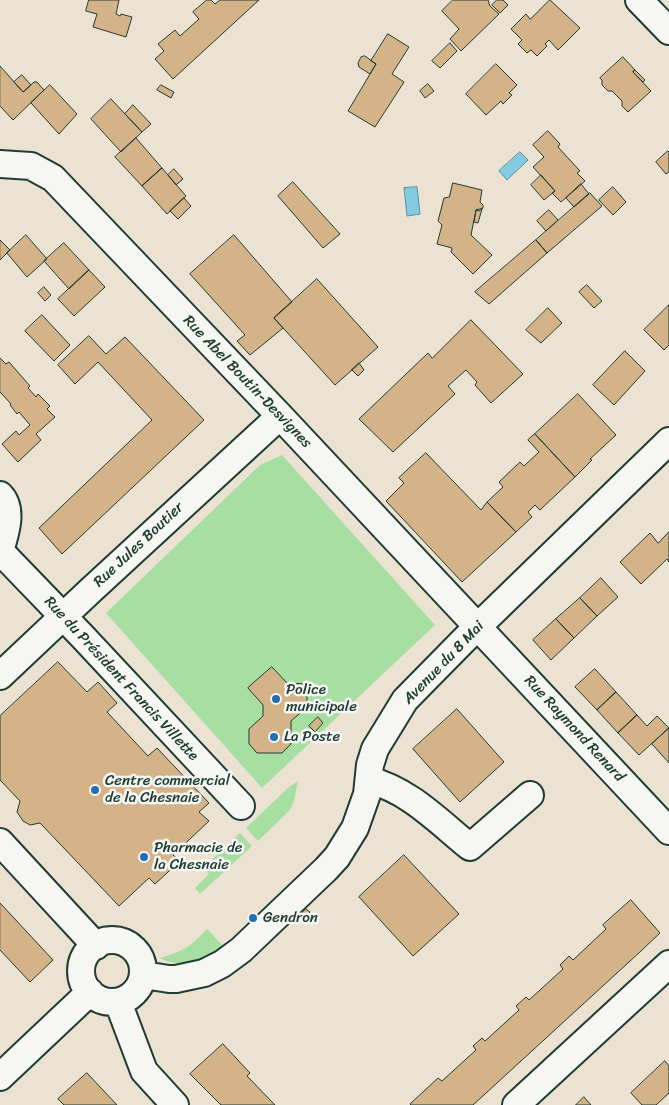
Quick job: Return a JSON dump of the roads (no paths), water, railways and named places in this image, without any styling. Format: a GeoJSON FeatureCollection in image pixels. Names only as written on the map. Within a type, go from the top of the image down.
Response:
{"type":"FeatureCollection","features":[{"type":"Feature","properties":{"kind":"street"},"geometry":{"type":"LineString","coordinates":[[639,0],[669,31]]}},
{"type":"Feature","properties":{"kind":"street","name":"Rue Abel Boutin-Desvignes"},"geometry":{"type":"LineString","coordinates":[[0,164],[31,166],[53,178],[280,416],[478,628]]}},
{"type":"Feature","properties":{"kind":"street","name":"Rue Jules Boutier"},"geometry":{"type":"LineString","coordinates":[[0,676],[280,416]]}},
{"type":"Feature","properties":{"kind":"street","name":"Avenue du 8 Mai"},"geometry":{"type":"LineString","coordinates":[[143,975],[169,980],[204,973],[222,964],[241,950],[337,857],[355,828],[367,794],[370,765],[375,749],[405,700],[669,441]]}},
{"type":"Feature","properties":{"kind":"street"},"geometry":{"type":"LineString","coordinates":[[0,494],[3,498],[8,518],[0,552]]}},
{"type":"Feature","properties":{"kind":"street","name":"Rue du Président Francis Villette"},"geometry":{"type":"LineString","coordinates":[[0,552],[63,616],[241,806]]}},
{"type":"Feature","properties":{"kind":"street","name":"Rue Raymond Renard"},"geometry":{"type":"LineString","coordinates":[[478,628],[669,831]]}},
{"type":"Feature","properties":{"kind":"street"},"geometry":{"type":"LineString","coordinates":[[369,780],[380,782],[414,801],[470,848],[530,795]]}},
{"type":"Feature","properties":{"kind":"street"},"geometry":{"type":"LineString","coordinates":[[0,842],[96,946]]}},
{"type":"Feature","properties":{"kind":"street"},"geometry":{"type":"LineString","coordinates":[[114,940],[129,945],[140,957],[143,965],[143,975],[135,992],[118,1002],[105,1001],[90,992],[84,983],[82,971],[85,956],[102,942],[114,940]]}},
{"type":"Feature","properties":{"kind":"street"},"geometry":{"type":"LineString","coordinates":[[516,1105],[669,964]]}},
{"type":"Feature","properties":{"kind":"street"},"geometry":{"type":"LineString","coordinates":[[4,1067],[90,992]]}},
{"type":"Feature","properties":{"kind":"street"},"geometry":{"type":"LineString","coordinates":[[118,1002],[144,1070],[174,1105]]}},
{"type":"Feature","properties":{"kind":"water"},"geometry":{"type":"Polygon","coordinates":[[[520,152],[528,160],[507,180],[499,171],[520,152]]]}},
{"type":"Feature","properties":{"kind":"water"},"geometry":{"type":"Polygon","coordinates":[[[417,187],[420,214],[407,216],[404,188],[417,187]]]}},
{"type":"Feature","properties":{"kind":"place","name":"Police municipale"},"geometry":{"type":"Point","coordinates":[276,699]}},
{"type":"Feature","properties":{"kind":"place","name":"La Poste"},"geometry":{"type":"Point","coordinates":[274,737]}},
{"type":"Feature","properties":{"kind":"place","name":"Centre commercial de la Chesnaie"},"geometry":{"type":"Point","coordinates":[95,790]}},
{"type":"Feature","properties":{"kind":"place","name":"Pharmacie de la Chesnaie"},"geometry":{"type":"Point","coordinates":[144,857]}},
{"type":"Feature","properties":{"kind":"place","name":"Gendron"},"geometry":{"type":"Point","coordinates":[253,918]}}]}
